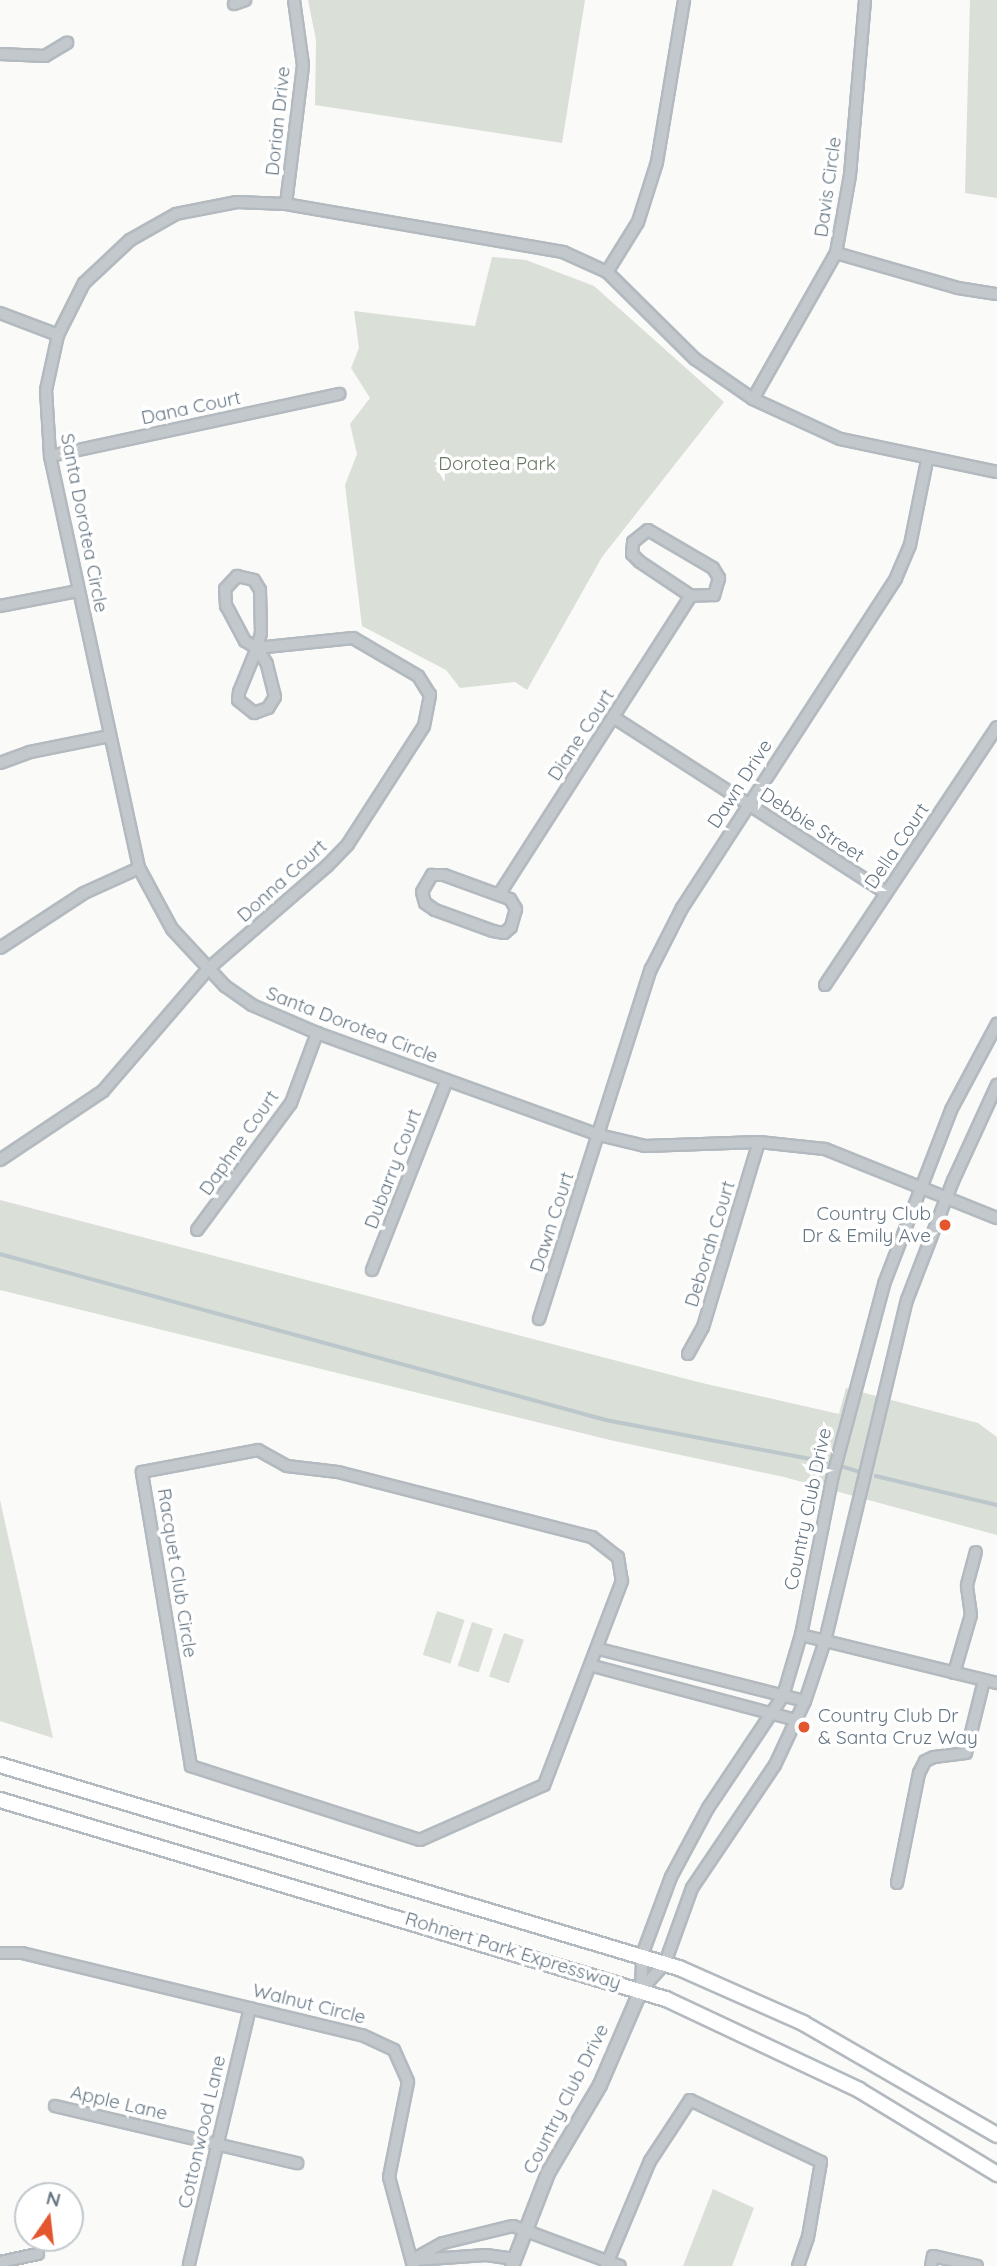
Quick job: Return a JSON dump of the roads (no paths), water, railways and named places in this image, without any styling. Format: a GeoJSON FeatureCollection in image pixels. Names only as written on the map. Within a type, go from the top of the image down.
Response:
{"type":"FeatureCollection","features":[{"type":"Feature","properties":{"kind":"main road","name":"Rohnert Park Expressway"},"geometry":{"type":"LineString","coordinates":[[0,1765],[642,1955],[803,2023],[997,2135]]}},
{"type":"Feature","properties":{"kind":"main road","name":"Rohnert Park Expressway"},"geometry":{"type":"LineString","coordinates":[[0,1800],[641,1990],[803,2061],[997,2175]]}},
{"type":"Feature","properties":{"kind":"street"},"geometry":{"type":"LineString","coordinates":[[233,4],[245,0]]}},
{"type":"Feature","properties":{"kind":"street","name":"Dorian Drive"},"geometry":{"type":"LineString","coordinates":[[286,204],[303,65],[294,0]]}},
{"type":"Feature","properties":{"kind":"street"},"geometry":{"type":"LineString","coordinates":[[607,272],[638,222],[657,162],[684,0]]}},
{"type":"Feature","properties":{"kind":"street","name":"Davis Circle"},"geometry":{"type":"LineString","coordinates":[[753,399],[836,253],[850,176],[865,0]]}},
{"type":"Feature","properties":{"kind":"street"},"geometry":{"type":"LineString","coordinates":[[0,54],[45,56],[67,43]]}},
{"type":"Feature","properties":{"kind":"street","name":"Santa Dorotea Circle"},"geometry":{"type":"LineString","coordinates":[[997,472],[927,461],[840,439],[753,399],[695,359],[607,272],[563,252],[524,242],[286,204],[237,202],[176,214],[130,240],[84,283],[58,335],[46,390],[50,456],[139,868],[172,929],[208,969],[252,1005],[317,1034],[599,1135],[674,1148],[759,1142],[825,1149],[997,1218]]}},
{"type":"Feature","properties":{"kind":"street"},"geometry":{"type":"LineString","coordinates":[[836,253],[958,288],[997,295]]}},
{"type":"Feature","properties":{"kind":"street"},"geometry":{"type":"LineString","coordinates":[[0,313],[58,335]]}},
{"type":"Feature","properties":{"kind":"street","name":"Dana Court"},"geometry":{"type":"LineString","coordinates":[[50,456],[339,394]]}},
{"type":"Feature","properties":{"kind":"street","name":"Dawn Drive"},"geometry":{"type":"LineString","coordinates":[[599,1135],[651,969],[682,908],[896,578],[910,545],[927,461]]}},
{"type":"Feature","properties":{"kind":"street"},"geometry":{"type":"LineString","coordinates":[[657,532],[713,568],[719,579],[714,595],[691,596],[632,554],[640,533],[657,532]]}},
{"type":"Feature","properties":{"kind":"street"},"geometry":{"type":"LineString","coordinates":[[257,648],[245,642],[226,606],[225,589],[237,576],[254,580],[260,590],[257,648],[238,700],[254,713],[268,708],[275,697],[267,664],[257,648]]}},
{"type":"Feature","properties":{"kind":"street"},"geometry":{"type":"LineString","coordinates":[[0,606],[78,591]]}},
{"type":"Feature","properties":{"kind":"street","name":"Diane Court"},"geometry":{"type":"LineString","coordinates":[[500,894],[691,596]]}},
{"type":"Feature","properties":{"kind":"street","name":"Donna Court"},"geometry":{"type":"LineString","coordinates":[[0,1160],[103,1091],[208,969],[348,844],[424,726],[430,695],[418,676],[353,638],[257,648]]}},
{"type":"Feature","properties":{"kind":"street","name":"Debbie Street"},"geometry":{"type":"LineString","coordinates":[[613,717],[886,893]]}},
{"type":"Feature","properties":{"kind":"street","name":"Della Court"},"geometry":{"type":"LineString","coordinates":[[825,985],[997,727]]}},
{"type":"Feature","properties":{"kind":"street"},"geometry":{"type":"LineString","coordinates":[[0,763],[30,752],[109,736]]}},
{"type":"Feature","properties":{"kind":"street"},"geometry":{"type":"LineString","coordinates":[[0,948],[84,893],[139,868]]}},
{"type":"Feature","properties":{"kind":"street"},"geometry":{"type":"LineString","coordinates":[[432,875],[444,875],[500,894],[516,909],[516,918],[504,933],[435,910],[425,903],[422,892],[432,875]]}},
{"type":"Feature","properties":{"kind":"street","name":"Country Club Drive"},"geometry":{"type":"LineString","coordinates":[[641,1990],[642,1955],[671,1877],[708,1808],[783,1696],[801,1635],[839,1448],[880,1295],[951,1110],[997,1024]]}},
{"type":"Feature","properties":{"kind":"street","name":"Daphne Court"},"geometry":{"type":"LineString","coordinates":[[197,1230],[291,1103],[317,1034]]}},
{"type":"Feature","properties":{"kind":"street","name":"Dubarry Court"},"geometry":{"type":"LineString","coordinates":[[372,1270],[447,1080]]}},
{"type":"Feature","properties":{"kind":"street","name":"Country Club Drive"},"geometry":{"type":"LineString","coordinates":[[513,2262],[548,2173],[600,2085],[641,1990],[665,1964],[692,1888],[775,1765],[805,1702],[825,1641],[908,1300],[947,1197],[997,1085]]}},
{"type":"Feature","properties":{"kind":"street","name":"Dawn Court"},"geometry":{"type":"LineString","coordinates":[[539,1319],[599,1135]]}},
{"type":"Feature","properties":{"kind":"street","name":"Deborah Court"},"geometry":{"type":"LineString","coordinates":[[688,1353],[703,1327],[759,1142]]}},
{"type":"Feature","properties":{"kind":"street","name":"Racquet Club Circle"},"geometry":{"type":"LineString","coordinates":[[258,1450],[287,1466],[338,1472],[592,1537],[618,1557],[622,1581],[593,1666],[544,1785],[420,1840],[191,1766],[142,1472],[258,1450]]}},
{"type":"Feature","properties":{"kind":"street"},"geometry":{"type":"LineString","coordinates":[[954,1672],[971,1615],[967,1585],[976,1552]]}},
{"type":"Feature","properties":{"kind":"street"},"geometry":{"type":"LineString","coordinates":[[801,1635],[997,1683]]}},
{"type":"Feature","properties":{"kind":"street"},"geometry":{"type":"LineString","coordinates":[[599,1649],[805,1702]]}},
{"type":"Feature","properties":{"kind":"street"},"geometry":{"type":"LineString","coordinates":[[593,1666],[796,1720]]}},
{"type":"Feature","properties":{"kind":"street"},"geometry":{"type":"LineString","coordinates":[[897,1883],[919,1773],[925,1761],[934,1757],[966,1753],[984,1680]]}},
{"type":"Feature","properties":{"kind":"street","name":"Walnut Circle"},"geometry":{"type":"LineString","coordinates":[[0,1953],[22,1953],[362,2035],[394,2050],[408,2082],[389,2177],[412,2263]]}},
{"type":"Feature","properties":{"kind":"street","name":"Cottonwood Lane"},"geometry":{"type":"LineString","coordinates":[[189,2264],[250,2008]]}},
{"type":"Feature","properties":{"kind":"street"},"geometry":{"type":"LineString","coordinates":[[607,2264],[650,2161],[690,2100],[821,2162],[808,2237],[797,2266]]}},
{"type":"Feature","properties":{"kind":"street","name":"Apple Lane"},"geometry":{"type":"LineString","coordinates":[[55,2106],[297,2164]]}},
{"type":"Feature","properties":{"kind":"street"},"geometry":{"type":"LineString","coordinates":[[412,2263],[443,2243],[513,2227],[607,2264],[620,2266]]}},
{"type":"Feature","properties":{"kind":"street"},"geometry":{"type":"LineString","coordinates":[[0,2262],[38,2254]]}},
{"type":"Feature","properties":{"kind":"street"},"geometry":{"type":"LineString","coordinates":[[412,2263],[486,2255],[513,2262]]}},
{"type":"Feature","properties":{"kind":"street"},"geometry":{"type":"LineString","coordinates":[[931,2266],[933,2256],[977,2266]]}},
{"type":"Feature","properties":{"kind":"waterway"},"geometry":{"type":"LineString","coordinates":[[0,1254],[606,1420],[826,1462]]}},
{"type":"Feature","properties":{"kind":"waterway"},"geometry":{"type":"LineString","coordinates":[[844,1467],[860,1472]]}},
{"type":"Feature","properties":{"kind":"waterway"},"geometry":{"type":"LineString","coordinates":[[876,1476],[997,1505]]}},
{"type":"Feature","properties":{"kind":"place","name":"Country Club Dr & Emily Ave"},"geometry":{"type":"Point","coordinates":[945,1225]}},
{"type":"Feature","properties":{"kind":"place","name":"Country Club Dr & Santa Cruz Way"},"geometry":{"type":"Point","coordinates":[804,1727]}},
{"type":"Feature","properties":{"kind":"park label","name":"Dorotea Park"},"geometry":{"type":"Point","coordinates":[497,464]}}]}
